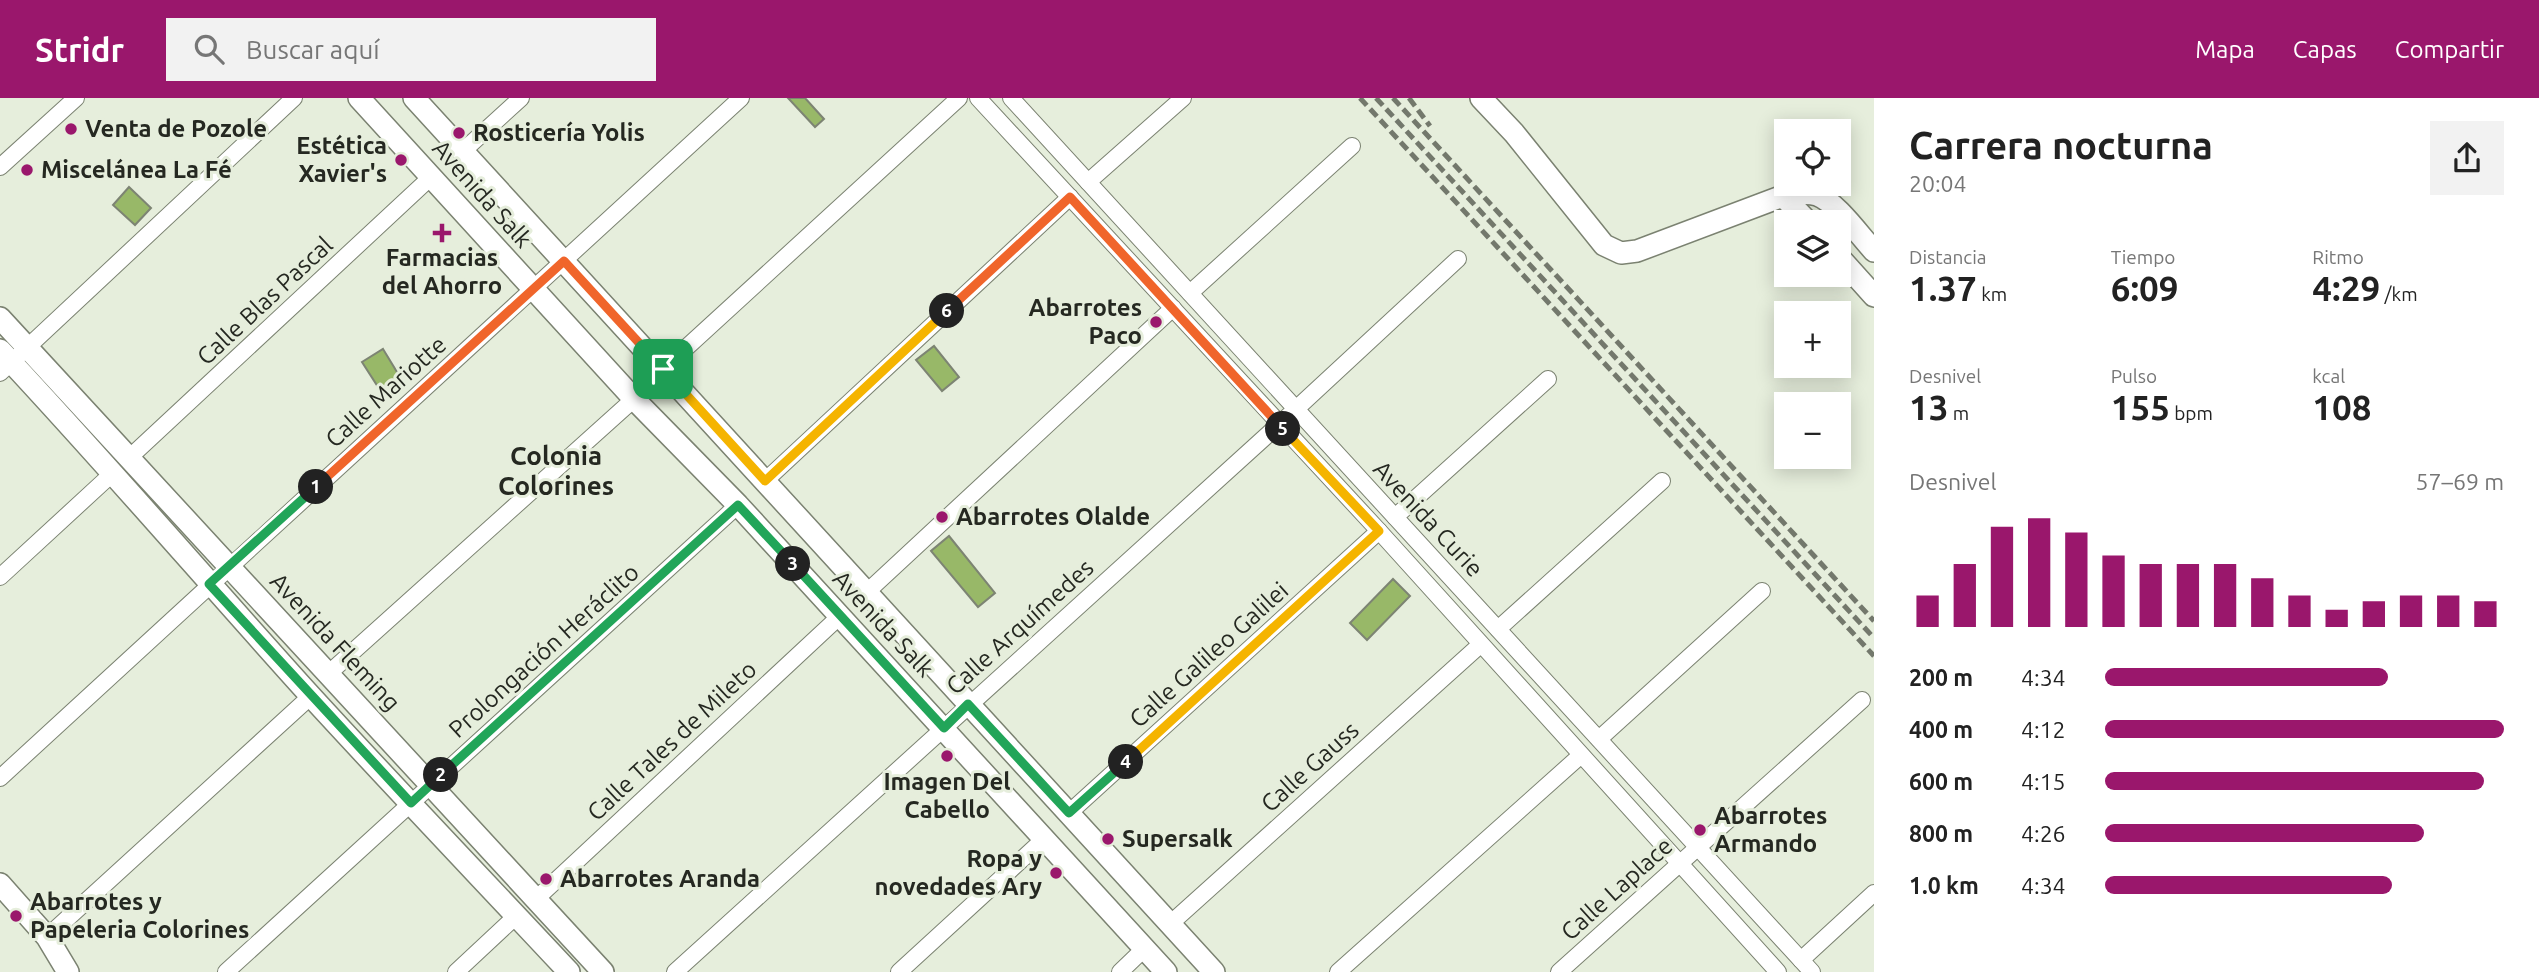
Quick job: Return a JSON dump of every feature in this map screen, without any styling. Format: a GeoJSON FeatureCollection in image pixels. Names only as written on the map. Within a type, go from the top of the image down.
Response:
{"type":"FeatureCollection","features":[{"type":"Feature","properties":{"kind":"street"},"geometry":{"type":"LineString","coordinates":[[0,167],[76,98]]}},
{"type":"Feature","properties":{"kind":"street"},"geometry":{"type":"LineString","coordinates":[[4,362],[28,348],[294,98]]}},
{"type":"Feature","properties":{"kind":"street","name":"Avenida Salk"},"geometry":{"type":"LineString","coordinates":[[359,98],[634,399],[738,505],[944,728],[1043,840],[1166,972]]}},
{"type":"Feature","properties":{"kind":"street","name":"Avenida Salk"},"geometry":{"type":"LineString","coordinates":[[415,98],[1214,972]]}},
{"type":"Feature","properties":{"kind":"street"},"geometry":{"type":"LineString","coordinates":[[463,151],[521,98]]}},
{"type":"Feature","properties":{"kind":"street","name":"Calle Mariotte"},"geometry":{"type":"LineString","coordinates":[[0,778],[741,98]]}},
{"type":"Feature","properties":{"kind":"street"},"geometry":{"type":"LineString","coordinates":[[663,369],[960,98]]}},
{"type":"Feature","properties":{"kind":"street","name":"Avenida Curie"},"geometry":{"type":"LineString","coordinates":[[978,98],[1379,531],[1778,972]]}},
{"type":"Feature","properties":{"kind":"street","name":"Avenida Curie"},"geometry":{"type":"LineString","coordinates":[[1010,98],[1807,966]]}},
{"type":"Feature","properties":{"kind":"street"},"geometry":{"type":"LineString","coordinates":[[1088,182],[1182,98]]}},
{"type":"Feature","properties":{"kind":"street"},"geometry":{"type":"LineString","coordinates":[[1481,98],[1514,133],[1604,245],[1621,253],[1637,251],[1783,196],[1796,210]]}},
{"type":"Feature","properties":{"kind":"street"},"geometry":{"type":"LineString","coordinates":[[1190,293],[1352,146]]}},
{"type":"Feature","properties":{"kind":"street","name":"Calle Blas Pascal"},"geometry":{"type":"LineString","coordinates":[[0,577],[431,177]]}},
{"type":"Feature","properties":{"kind":"street"},"geometry":{"type":"LineString","coordinates":[[1818,196],[1827,201],[1874,251]]}},
{"type":"Feature","properties":{"kind":"street"},"geometry":{"type":"LineString","coordinates":[[765,481],[1070,197]]}},
{"type":"Feature","properties":{"kind":"street","name":"Calle Arquímedes"},"geometry":{"type":"LineString","coordinates":[[675,972],[1458,259]]}},
{"type":"Feature","properties":{"kind":"street"},"geometry":{"type":"LineString","coordinates":[[1851,270],[1874,296]]}},
{"type":"Feature","properties":{"kind":"street"},"geometry":{"type":"LineString","coordinates":[[867,592],[1173,308]]}},
{"type":"Feature","properties":{"kind":"street","name":"Avenida Fleming"},"geometry":{"type":"LineString","coordinates":[[0,318],[28,348],[121,465],[209,584],[569,972]]}},
{"type":"Feature","properties":{"kind":"street","name":"Avenida Fleming"},"geometry":{"type":"LineString","coordinates":[[4,362],[121,465],[229,566],[603,972]]}},
{"type":"Feature","properties":{"kind":"street"},"geometry":{"type":"LineString","coordinates":[[1395,517],[1548,379]]}},
{"type":"Feature","properties":{"kind":"street"},"geometry":{"type":"LineString","coordinates":[[328,674],[634,399]]}},
{"type":"Feature","properties":{"kind":"street"},"geometry":{"type":"LineString","coordinates":[[1498,629],[1662,481]]}},
{"type":"Feature","properties":{"kind":"street","name":"Prolongación Heráclito"},"geometry":{"type":"LineString","coordinates":[[226,972],[738,505]]}},
{"type":"Feature","properties":{"kind":"street","name":"Calle Galileo Galilei"},"geometry":{"type":"LineString","coordinates":[[1069,813],[1379,531]]}},
{"type":"Feature","properties":{"kind":"street"},"geometry":{"type":"LineString","coordinates":[[1599,739],[1762,591]]}},
{"type":"Feature","properties":{"kind":"street","name":"Calle Tales de Mileto"},"geometry":{"type":"LineString","coordinates":[[536,899],[840,616]]}},
{"type":"Feature","properties":{"kind":"street","name":"Calle Gauss"},"geometry":{"type":"LineString","coordinates":[[1170,924],[1480,645]]}},
{"type":"Feature","properties":{"kind":"street"},"geometry":{"type":"LineString","coordinates":[[47,937],[311,696]]}},
{"type":"Feature","properties":{"kind":"street","name":"Calle Laplace"},"geometry":{"type":"LineString","coordinates":[[1559,972],[1862,700]]}},
{"type":"Feature","properties":{"kind":"street"},"geometry":{"type":"LineString","coordinates":[[1338,972],[1580,756]]}},
{"type":"Feature","properties":{"kind":"street"},"geometry":{"type":"LineString","coordinates":[[899,972],[1043,840]]}},
{"type":"Feature","properties":{"kind":"street"},"geometry":{"type":"LineString","coordinates":[[1807,966],[1874,893]]}},
{"type":"Feature","properties":{"kind":"street"},"geometry":{"type":"LineString","coordinates":[[5,897],[47,937],[68,972]]}},
{"type":"Feature","properties":{"kind":"street"},"geometry":{"type":"LineString","coordinates":[[456,972],[516,916]]}},
{"type":"Feature","properties":{"kind":"street"},"geometry":{"type":"LineString","coordinates":[[1120,972],[1145,948]]}},
{"type":"Feature","properties":{"kind":"building"},"geometry":{"type":"Polygon","coordinates":[[[788,98],[805,98],[824,119],[815,127],[788,98]]]}},
{"type":"Feature","properties":{"kind":"building"},"geometry":{"type":"Polygon","coordinates":[[[129,187],[151,208],[135,225],[113,205],[129,187]]]}},
{"type":"Feature","properties":{"kind":"building"},"geometry":{"type":"Polygon","coordinates":[[[934,346],[959,377],[942,391],[916,360],[934,346]]]}},
{"type":"Feature","properties":{"kind":"building"},"geometry":{"type":"Polygon","coordinates":[[[383,349],[400,377],[380,390],[362,362],[383,349]]]}},
{"type":"Feature","properties":{"kind":"building"},"geometry":{"type":"Polygon","coordinates":[[[949,536],[995,593],[978,607],[931,551],[949,536]]]}},
{"type":"Feature","properties":{"kind":"building"},"geometry":{"type":"Polygon","coordinates":[[[1393,579],[1410,596],[1367,640],[1350,623],[1393,579]]]}},
{"type":"Feature","properties":{"kind":"railway"},"geometry":{"type":"LineString","coordinates":[[1360,98],[1874,656]]}},
{"type":"Feature","properties":{"kind":"railway"},"geometry":{"type":"LineString","coordinates":[[1376,98],[1874,638]]}},
{"type":"Feature","properties":{"kind":"railway"},"geometry":{"type":"LineString","coordinates":[[1393,98],[1874,621]]}},
{"type":"Feature","properties":{"kind":"railway"},"geometry":{"type":"LineString","coordinates":[[1409,98],[1430,126]]}},
{"type":"Feature","properties":{"kind":"place","name":"Venta de Pozole"},"geometry":{"type":"Point","coordinates":[71,129]}},
{"type":"Feature","properties":{"kind":"place","name":"Rosticería Yolis"},"geometry":{"type":"Point","coordinates":[459,133]}},
{"type":"Feature","properties":{"kind":"place","name":"Estética Xavier's"},"geometry":{"type":"Point","coordinates":[401,160]}},
{"type":"Feature","properties":{"kind":"place","name":"Miscelánea La Fé"},"geometry":{"type":"Point","coordinates":[27,170]}},
{"type":"Feature","properties":{"kind":"place","name":"Farmacias del Ahorro"},"geometry":{"type":"Point","coordinates":[442,233]}},
{"type":"Feature","properties":{"kind":"place","name":"Abarrotes Paco"},"geometry":{"type":"Point","coordinates":[1156,322]}},
{"type":"Feature","properties":{"kind":"place","name":"Abarrotes Olalde"},"geometry":{"type":"Point","coordinates":[942,517]}},
{"type":"Feature","properties":{"kind":"place","name":"Imagen Del Cabello"},"geometry":{"type":"Point","coordinates":[947,756]}},
{"type":"Feature","properties":{"kind":"place","name":"Abarrotes Armando"},"geometry":{"type":"Point","coordinates":[1700,830]}},
{"type":"Feature","properties":{"kind":"place","name":"Supersalk"},"geometry":{"type":"Point","coordinates":[1108,839]}},
{"type":"Feature","properties":{"kind":"place","name":"Ropa y novedades Ary"},"geometry":{"type":"Point","coordinates":[1056,873]}},
{"type":"Feature","properties":{"kind":"place","name":"Abarrotes Aranda"},"geometry":{"type":"Point","coordinates":[546,879]}},
{"type":"Feature","properties":{"kind":"place","name":"Abarrotes y Papeleria Colorines"},"geometry":{"type":"Point","coordinates":[16,916]}},
{"type":"Feature","properties":{"kind":"district","name":"Colonia Colorines"},"geometry":{"type":"Point","coordinates":[556,471]}},
{"type":"Feature","properties":{"kind":"route"},"geometry":{"type":"LineString","coordinates":[[1070,197],[1379,531],[1069,813],[968,704],[944,728],[738,505],[411,803],[209,584],[564,261],[663,369],[765,481],[1070,197]]}}]}
